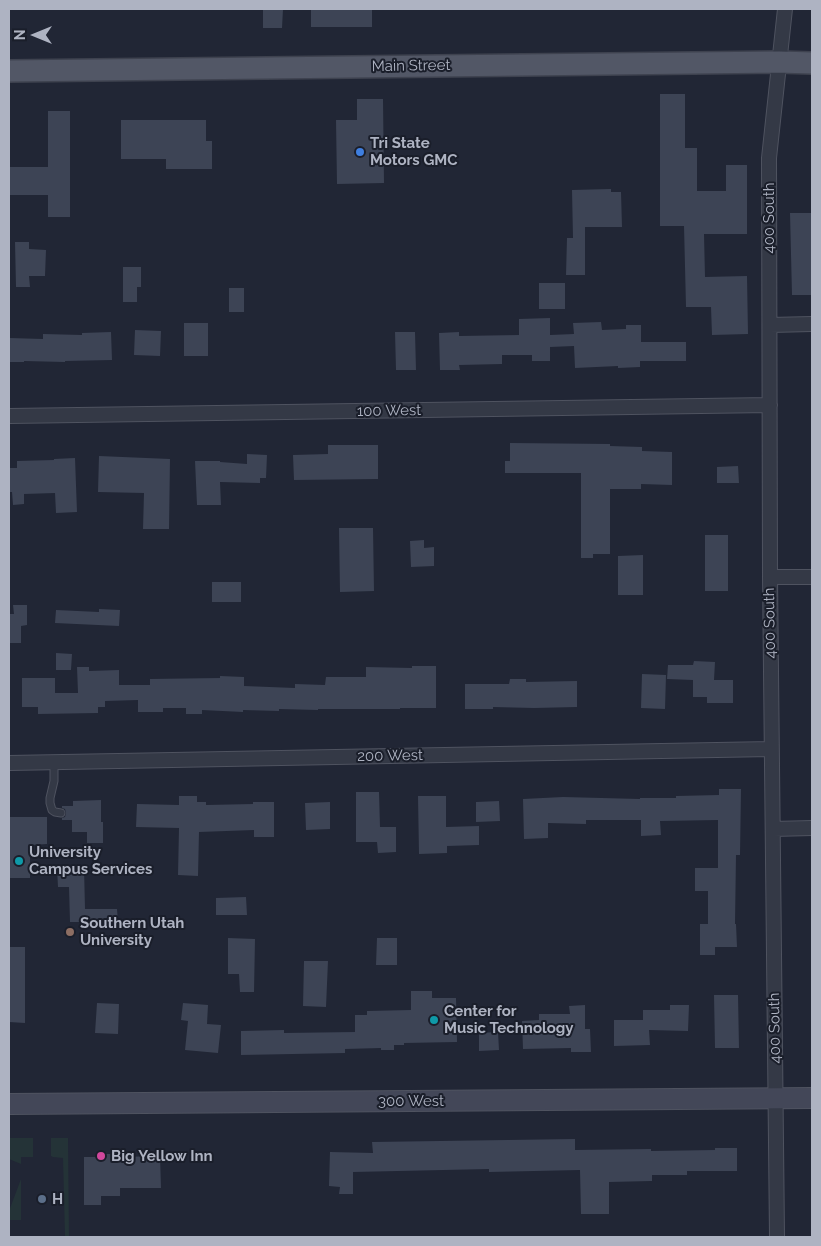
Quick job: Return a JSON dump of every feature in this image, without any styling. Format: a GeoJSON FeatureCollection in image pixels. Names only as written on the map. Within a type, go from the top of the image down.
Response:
{"type":"FeatureCollection","features":[{"type":"Feature","properties":{"kind":"main road","name":"Main Street"},"geometry":{"type":"LineString","coordinates":[[9,71],[812,63]]}},
{"type":"Feature","properties":{"kind":"street","name":"400 South"},"geometry":{"type":"LineString","coordinates":[[777,1237],[771,749],[769,158],[785,9]]}},
{"type":"Feature","properties":{"kind":"street"},"geometry":{"type":"LineString","coordinates":[[770,325],[812,324]]}},
{"type":"Feature","properties":{"kind":"street","name":"100 West"},"geometry":{"type":"LineString","coordinates":[[9,416],[770,405]]}},
{"type":"Feature","properties":{"kind":"street"},"geometry":{"type":"LineString","coordinates":[[770,578],[812,577]]}},
{"type":"Feature","properties":{"kind":"street","name":"200 West"},"geometry":{"type":"LineString","coordinates":[[9,763],[771,749]]}},
{"type":"Feature","properties":{"kind":"street"},"geometry":{"type":"LineString","coordinates":[[773,829],[812,828]]}},
{"type":"Feature","properties":{"kind":"street","name":"300 West"},"geometry":{"type":"LineString","coordinates":[[9,1104],[812,1098]]}},
{"type":"Feature","properties":{"kind":"lane"},"geometry":{"type":"LineString","coordinates":[[54,762],[54,780],[50,803],[52,810],[61,813]]}},
{"type":"Feature","properties":{"kind":"shaded area"},"geometry":{"type":"Polygon","coordinates":[[[9,1138],[33,1138],[33,1157],[21,1157],[21,1164],[9,1159],[9,1138]]]}},
{"type":"Feature","properties":{"kind":"shaded area"},"geometry":{"type":"Polygon","coordinates":[[[51,1138],[68,1138],[69,1237],[65,1237],[63,1158],[51,1156],[51,1138]]]}},
{"type":"Feature","properties":{"kind":"shaded area"},"geometry":{"type":"Polygon","coordinates":[[[21,1179],[21,1220],[9,1220],[9,1211],[21,1179]]]}},
{"type":"Feature","properties":{"kind":"building"},"geometry":{"type":"Polygon","coordinates":[[[263,9],[283,9],[282,28],[263,28],[263,9]]]}},
{"type":"Feature","properties":{"kind":"building"},"geometry":{"type":"Polygon","coordinates":[[[311,9],[372,9],[372,27],[311,27],[311,9]]]}},
{"type":"Feature","properties":{"kind":"building"},"geometry":{"type":"Polygon","coordinates":[[[660,94],[685,94],[685,148],[697,148],[697,191],[726,191],[726,165],[747,165],[747,234],[704,234],[705,277],[747,276],[748,334],[712,335],[711,307],[686,307],[684,226],[660,226],[660,94]]]}},
{"type":"Feature","properties":{"kind":"building","name":"Tri State Motors GMC"},"geometry":{"type":"Polygon","coordinates":[[[357,99],[383,99],[384,183],[337,184],[336,120],[357,120],[357,99]]]}},
{"type":"Feature","properties":{"kind":"building"},"geometry":{"type":"Polygon","coordinates":[[[48,111],[70,111],[70,217],[48,217],[48,195],[9,195],[9,167],[48,167],[48,111]]]}},
{"type":"Feature","properties":{"kind":"building"},"geometry":{"type":"Polygon","coordinates":[[[121,120],[206,120],[206,141],[212,141],[212,169],[166,169],[166,159],[121,159],[121,120]]]}},
{"type":"Feature","properties":{"kind":"building"},"geometry":{"type":"Polygon","coordinates":[[[611,189],[611,192],[621,192],[622,227],[585,227],[585,275],[566,275],[567,238],[573,238],[572,190],[611,189]]]}},
{"type":"Feature","properties":{"kind":"building"},"geometry":{"type":"Polygon","coordinates":[[[790,213],[812,213],[812,295],[792,295],[790,213]]]}},
{"type":"Feature","properties":{"kind":"building"},"geometry":{"type":"Polygon","coordinates":[[[15,242],[29,242],[29,249],[46,250],[45,276],[29,276],[30,287],[16,287],[15,242]]]}},
{"type":"Feature","properties":{"kind":"building"},"geometry":{"type":"Polygon","coordinates":[[[123,267],[141,267],[141,287],[137,287],[137,302],[123,302],[123,267]]]}},
{"type":"Feature","properties":{"kind":"building"},"geometry":{"type":"Polygon","coordinates":[[[539,283],[565,283],[565,309],[539,309],[539,283]]]}},
{"type":"Feature","properties":{"kind":"building"},"geometry":{"type":"Polygon","coordinates":[[[229,288],[244,288],[244,312],[229,312],[229,288]]]}},
{"type":"Feature","properties":{"kind":"building"},"geometry":{"type":"Polygon","coordinates":[[[550,318],[550,335],[574,334],[573,323],[601,322],[602,330],[626,329],[626,325],[641,325],[641,342],[686,342],[686,361],[640,361],[640,367],[575,368],[574,346],[550,347],[550,361],[532,361],[532,355],[502,355],[502,364],[459,365],[460,370],[440,370],[439,333],[459,332],[459,336],[519,335],[519,319],[550,318]]]}},
{"type":"Feature","properties":{"kind":"building"},"geometry":{"type":"Polygon","coordinates":[[[184,323],[208,323],[208,356],[184,356],[184,323]]]}},
{"type":"Feature","properties":{"kind":"building"},"geometry":{"type":"Polygon","coordinates":[[[135,330],[161,331],[160,356],[134,355],[135,330]]]}},
{"type":"Feature","properties":{"kind":"building"},"geometry":{"type":"Polygon","coordinates":[[[111,332],[112,360],[9,362],[9,338],[43,339],[43,334],[82,335],[82,333],[111,332]]]}},
{"type":"Feature","properties":{"kind":"building"},"geometry":{"type":"Polygon","coordinates":[[[395,332],[415,332],[416,370],[396,370],[395,332]]]}},
{"type":"Feature","properties":{"kind":"building"},"geometry":{"type":"Polygon","coordinates":[[[510,443],[610,444],[610,446],[642,447],[642,451],[672,452],[672,485],[641,484],[641,489],[610,489],[610,554],[593,554],[593,558],[581,558],[581,473],[505,473],[505,461],[510,461],[510,443]]]}},
{"type":"Feature","properties":{"kind":"building"},"geometry":{"type":"Polygon","coordinates":[[[328,445],[378,445],[378,479],[294,480],[293,455],[328,454],[328,445]]]}},
{"type":"Feature","properties":{"kind":"building"},"geometry":{"type":"Polygon","coordinates":[[[247,454],[267,455],[266,478],[260,478],[260,483],[220,482],[221,505],[197,505],[195,461],[247,464],[247,454]]]}},
{"type":"Feature","properties":{"kind":"building"},"geometry":{"type":"Polygon","coordinates":[[[99,456],[170,459],[169,529],[143,529],[144,493],[98,492],[99,456]]]}},
{"type":"Feature","properties":{"kind":"building"},"geometry":{"type":"Polygon","coordinates":[[[75,458],[77,512],[56,513],[55,493],[24,494],[24,504],[13,505],[12,492],[9,492],[9,468],[17,468],[17,461],[75,458]]]}},
{"type":"Feature","properties":{"kind":"building"},"geometry":{"type":"Polygon","coordinates":[[[738,466],[739,483],[717,483],[717,467],[738,466]]]}},
{"type":"Feature","properties":{"kind":"building"},"geometry":{"type":"Polygon","coordinates":[[[339,528],[373,528],[374,591],[340,592],[339,528]]]}},
{"type":"Feature","properties":{"kind":"building"},"geometry":{"type":"Polygon","coordinates":[[[705,535],[728,535],[728,591],[705,591],[705,535]]]}},
{"type":"Feature","properties":{"kind":"building"},"geometry":{"type":"Polygon","coordinates":[[[424,540],[424,548],[434,547],[434,566],[411,567],[410,541],[424,540]]]}},
{"type":"Feature","properties":{"kind":"building"},"geometry":{"type":"Polygon","coordinates":[[[643,555],[643,595],[618,595],[618,556],[643,555]]]}},
{"type":"Feature","properties":{"kind":"building"},"geometry":{"type":"Polygon","coordinates":[[[212,582],[241,582],[241,602],[212,602],[212,582]]]}},
{"type":"Feature","properties":{"kind":"building"},"geometry":{"type":"Polygon","coordinates":[[[13,605],[27,605],[27,625],[21,626],[21,643],[9,643],[9,614],[14,614],[13,605]]]}},
{"type":"Feature","properties":{"kind":"building"},"geometry":{"type":"Polygon","coordinates":[[[99,609],[120,610],[119,626],[55,623],[56,610],[99,612],[99,609]]]}},
{"type":"Feature","properties":{"kind":"building"},"geometry":{"type":"Polygon","coordinates":[[[56,653],[72,654],[71,670],[56,670],[56,653]]]}},
{"type":"Feature","properties":{"kind":"building"},"geometry":{"type":"Polygon","coordinates":[[[694,661],[715,662],[714,680],[733,680],[733,703],[707,703],[707,697],[693,697],[693,680],[667,679],[668,665],[693,665],[694,661]]]}},
{"type":"Feature","properties":{"kind":"building"},"geometry":{"type":"Polygon","coordinates":[[[412,666],[436,666],[436,708],[279,709],[279,711],[243,710],[243,712],[202,710],[202,714],[186,714],[186,708],[163,708],[163,712],[138,712],[138,700],[105,701],[105,707],[98,707],[98,713],[38,714],[38,707],[22,707],[22,678],[55,678],[55,693],[78,693],[77,667],[89,667],[89,671],[119,670],[119,685],[150,685],[150,679],[220,678],[220,676],[244,677],[244,686],[295,688],[295,684],[325,685],[326,677],[366,677],[366,667],[412,668],[412,666]]]}},
{"type":"Feature","properties":{"kind":"building"},"geometry":{"type":"Polygon","coordinates":[[[642,674],[666,675],[665,709],[641,708],[642,674]]]}},
{"type":"Feature","properties":{"kind":"building"},"geometry":{"type":"Polygon","coordinates":[[[510,679],[526,679],[526,682],[577,681],[577,707],[465,709],[465,684],[509,684],[510,679]]]}},
{"type":"Feature","properties":{"kind":"building"},"geometry":{"type":"Polygon","coordinates":[[[719,789],[741,789],[740,855],[736,855],[735,924],[737,947],[715,947],[715,955],[700,955],[700,924],[708,924],[708,891],[695,891],[695,868],[718,868],[718,820],[660,821],[661,835],[641,836],[641,820],[586,820],[586,824],[548,823],[548,838],[524,839],[523,799],[563,797],[676,798],[676,796],[719,795],[719,789]]]}},
{"type":"Feature","properties":{"kind":"building"},"geometry":{"type":"Polygon","coordinates":[[[356,792],[379,792],[380,827],[396,827],[396,852],[378,853],[377,842],[356,842],[356,792]]]}},
{"type":"Feature","properties":{"kind":"building"},"geometry":{"type":"Polygon","coordinates":[[[179,796],[197,796],[197,802],[206,802],[206,805],[274,802],[274,837],[254,837],[254,830],[199,832],[198,876],[178,875],[179,828],[136,827],[137,804],[179,805],[179,796]]]}},
{"type":"Feature","properties":{"kind":"building"},"geometry":{"type":"Polygon","coordinates":[[[418,796],[446,796],[446,827],[479,826],[479,845],[447,846],[447,853],[419,854],[418,796]]]}},
{"type":"Feature","properties":{"kind":"building"},"geometry":{"type":"Polygon","coordinates":[[[101,800],[103,843],[87,843],[87,832],[72,832],[72,820],[62,820],[66,813],[62,806],[73,806],[73,801],[101,800]]]}},
{"type":"Feature","properties":{"kind":"building"},"geometry":{"type":"Polygon","coordinates":[[[499,801],[500,821],[476,822],[476,802],[499,801]]]}},
{"type":"Feature","properties":{"kind":"building"},"geometry":{"type":"Polygon","coordinates":[[[330,802],[330,829],[306,830],[305,803],[330,802]]]}},
{"type":"Feature","properties":{"kind":"building","name":"University Campus Services"},"geometry":{"type":"Polygon","coordinates":[[[9,817],[47,817],[47,844],[30,845],[30,878],[9,878],[9,817]]]}},
{"type":"Feature","properties":{"kind":"building"},"geometry":{"type":"Polygon","coordinates":[[[84,867],[85,909],[117,909],[118,922],[70,922],[69,887],[58,887],[57,868],[84,867]]]}},
{"type":"Feature","properties":{"kind":"building"},"geometry":{"type":"Polygon","coordinates":[[[246,897],[247,915],[216,915],[216,898],[246,897]]]}},
{"type":"Feature","properties":{"kind":"building"},"geometry":{"type":"Polygon","coordinates":[[[228,938],[255,939],[254,992],[240,992],[239,974],[228,974],[228,938]]]}},
{"type":"Feature","properties":{"kind":"building"},"geometry":{"type":"Polygon","coordinates":[[[377,938],[397,938],[397,965],[376,965],[377,938]]]}},
{"type":"Feature","properties":{"kind":"building"},"geometry":{"type":"Polygon","coordinates":[[[9,947],[25,947],[25,1023],[9,1022],[9,947]]]}},
{"type":"Feature","properties":{"kind":"building"},"geometry":{"type":"Polygon","coordinates":[[[304,961],[328,961],[326,1007],[303,1006],[304,961]]]}},
{"type":"Feature","properties":{"kind":"building"},"geometry":{"type":"Polygon","coordinates":[[[411,991],[432,991],[432,998],[456,998],[457,1042],[404,1043],[404,1045],[394,1045],[394,1050],[381,1050],[381,1048],[345,1049],[345,1053],[241,1055],[241,1031],[284,1030],[284,1033],[355,1032],[355,1015],[367,1015],[367,1011],[411,1010],[411,991]]]}},
{"type":"Feature","properties":{"kind":"building"},"geometry":{"type":"Polygon","coordinates":[[[714,995],[738,995],[739,1048],[715,1048],[714,995]]]}},
{"type":"Feature","properties":{"kind":"building"},"geometry":{"type":"Polygon","coordinates":[[[97,1003],[119,1004],[118,1034],[95,1033],[97,1003]]]}},
{"type":"Feature","properties":{"kind":"building"},"geometry":{"type":"Polygon","coordinates":[[[183,1003],[208,1005],[207,1024],[221,1025],[218,1053],[185,1050],[188,1021],[181,1020],[183,1003]]]}},
{"type":"Feature","properties":{"kind":"building"},"geometry":{"type":"Polygon","coordinates":[[[585,1005],[585,1029],[590,1029],[591,1052],[571,1052],[571,1048],[523,1049],[522,1021],[539,1020],[539,1014],[570,1014],[569,1006],[585,1005]]]}},
{"type":"Feature","properties":{"kind":"building"},"geometry":{"type":"Polygon","coordinates":[[[670,1005],[689,1005],[688,1031],[649,1030],[650,1045],[614,1046],[614,1020],[643,1020],[643,1010],[670,1010],[670,1005]]]}},
{"type":"Feature","properties":{"kind":"building"},"geometry":{"type":"Polygon","coordinates":[[[498,1032],[499,1050],[479,1051],[479,1033],[498,1032]]]}},
{"type":"Feature","properties":{"kind":"building"},"geometry":{"type":"Polygon","coordinates":[[[575,1139],[575,1150],[651,1149],[651,1151],[737,1148],[737,1171],[687,1171],[687,1175],[652,1175],[652,1181],[609,1182],[609,1214],[581,1214],[580,1170],[489,1172],[489,1169],[353,1172],[353,1194],[339,1194],[340,1187],[329,1186],[330,1152],[373,1153],[372,1142],[575,1139]]]}},
{"type":"Feature","properties":{"kind":"building"},"geometry":{"type":"Polygon","coordinates":[[[97,1154],[120,1154],[120,1157],[160,1156],[161,1188],[120,1188],[120,1196],[101,1196],[101,1205],[84,1205],[84,1157],[97,1157],[97,1154]]]}},
{"type":"Feature","properties":{"kind":"place","name":"Tri State Motors GMC"},"geometry":{"type":"Point","coordinates":[360,152]}},
{"type":"Feature","properties":{"kind":"place","name":"University Campus Services"},"geometry":{"type":"Point","coordinates":[19,861]}},
{"type":"Feature","properties":{"kind":"place","name":"Southern Utah University"},"geometry":{"type":"Point","coordinates":[70,932]}},
{"type":"Feature","properties":{"kind":"place","name":"Center for Music Technology"},"geometry":{"type":"Point","coordinates":[434,1020]}},
{"type":"Feature","properties":{"kind":"place","name":"Big Yellow Inn"},"geometry":{"type":"Point","coordinates":[101,1156]}},
{"type":"Feature","properties":{"kind":"place","name":"H"},"geometry":{"type":"Point","coordinates":[42,1199]}}]}
